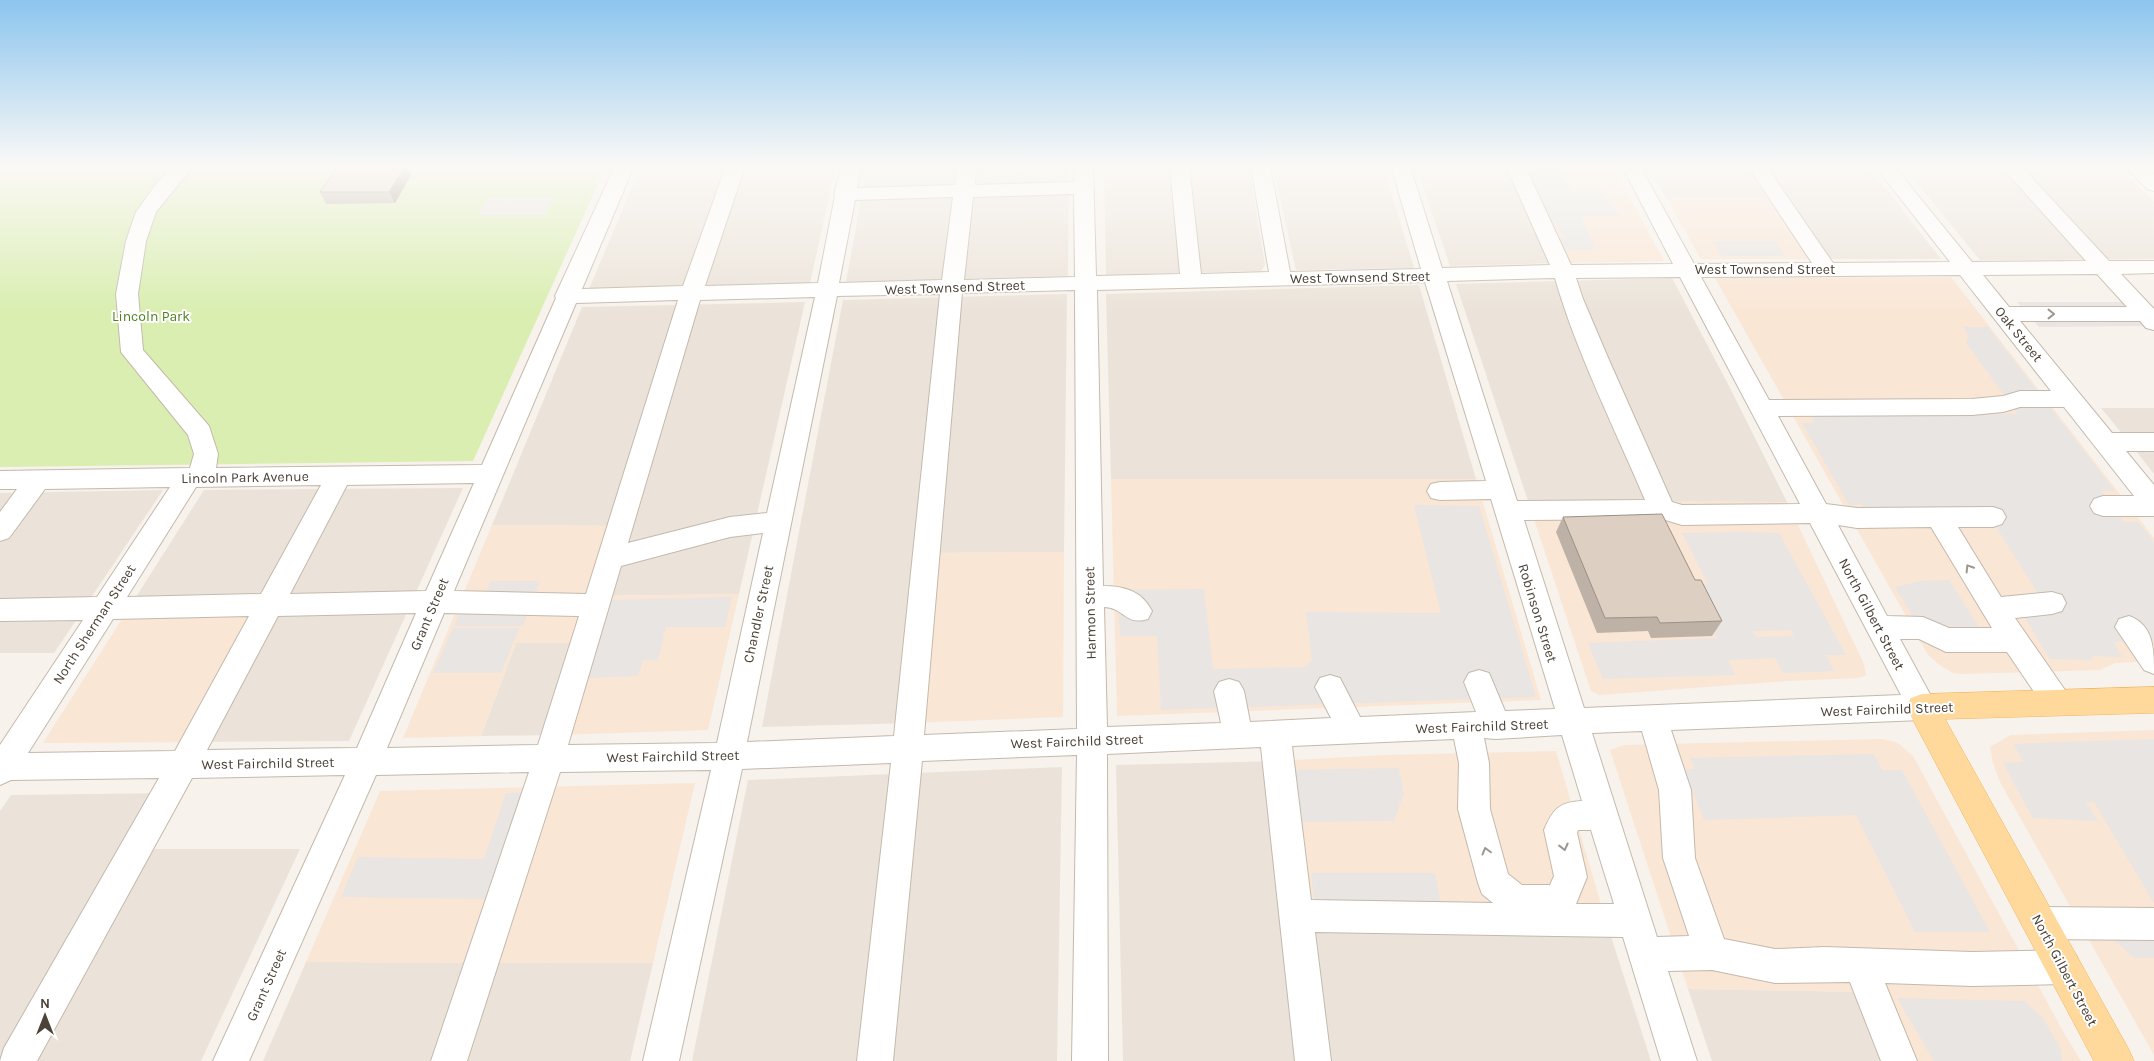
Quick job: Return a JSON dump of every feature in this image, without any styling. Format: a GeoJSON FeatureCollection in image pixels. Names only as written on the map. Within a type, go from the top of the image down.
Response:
{"type":"FeatureCollection","features":[{"type":"Feature","properties":{"kind":"main road","name":"West Fairchild Street"},"geometry":{"type":"LineString","coordinates":[[1922,707],[2154,700]]}},
{"type":"Feature","properties":{"kind":"main road","name":"North Gilbert Street"},"geometry":{"type":"LineString","coordinates":[[1922,707],[2115,1061]]}},
{"type":"Feature","properties":{"kind":"street"},"geometry":{"type":"LineString","coordinates":[[145,216],[136,241],[127,294],[132,352],[200,432],[206,454],[195,478]]}},
{"type":"Feature","properties":{"kind":"street","name":"Grant Street"},"geometry":{"type":"LineString","coordinates":[[231,1061],[366,762],[602,216]]}},
{"type":"Feature","properties":{"kind":"street"},"geometry":{"type":"LineString","coordinates":[[449,1061],[549,758],[692,294],[718,216]]}},
{"type":"Feature","properties":{"kind":"street","name":"Chandler Street"},"geometry":{"type":"LineString","coordinates":[[661,1061],[729,756],[827,291],[840,216]]}},
{"type":"Feature","properties":{"kind":"street"},"geometry":{"type":"LineString","coordinates":[[875,1061],[961,216]]}},
{"type":"Feature","properties":{"kind":"street","name":"Harmon Street"},"geometry":{"type":"LineString","coordinates":[[1085,216],[1092,740],[1090,1061]]}},
{"type":"Feature","properties":{"kind":"street"},"geometry":{"type":"LineString","coordinates":[[1185,216],[1192,281]]}},
{"type":"Feature","properties":{"kind":"street"},"geometry":{"type":"LineString","coordinates":[[1269,216],[1281,278]]}},
{"type":"Feature","properties":{"kind":"street","name":"Robinson Street"},"geometry":{"type":"LineString","coordinates":[[1416,216],[1678,1061]]}},
{"type":"Feature","properties":{"kind":"street"},"geometry":{"type":"LineString","coordinates":[[1537,216],[1564,272],[1572,299],[1597,360],[1662,509]]}},
{"type":"Feature","properties":{"kind":"street","name":"North Gilbert Street"},"geometry":{"type":"LineString","coordinates":[[1657,216],[1922,707]]}},
{"type":"Feature","properties":{"kind":"street"},"geometry":{"type":"LineString","coordinates":[[1791,216],[1827,268]]}},
{"type":"Feature","properties":{"kind":"street","name":"Oak Street"},"geometry":{"type":"LineString","coordinates":[[1924,216],[2154,505]]}},
{"type":"Feature","properties":{"kind":"street"},"geometry":{"type":"LineString","coordinates":[[2055,216],[2150,318]]}},
{"type":"Feature","properties":{"kind":"street","name":"West Townsend Street"},"geometry":{"type":"LineString","coordinates":[[566,296],[1564,272],[1827,268],[2154,267]]}},
{"type":"Feature","properties":{"kind":"street"},"geometry":{"type":"LineString","coordinates":[[2002,314],[2150,318]]}},
{"type":"Feature","properties":{"kind":"street"},"geometry":{"type":"LineString","coordinates":[[1760,408],[1972,407],[2003,404],[2020,399],[2071,399]]}},
{"type":"Feature","properties":{"kind":"street"},"geometry":{"type":"LineString","coordinates":[[2105,442],[2154,442]]}},
{"type":"Feature","properties":{"kind":"street","name":"Lincoln Park Avenue"},"geometry":{"type":"LineString","coordinates":[[0,480],[490,474]]}},
{"type":"Feature","properties":{"kind":"street"},"geometry":{"type":"LineString","coordinates":[[17,1061],[184,764],[339,476]]}},
{"type":"Feature","properties":{"kind":"street","name":"North Sherman Street"},"geometry":{"type":"LineString","coordinates":[[1,768],[104,608],[195,478]]}},
{"type":"Feature","properties":{"kind":"street"},"geometry":{"type":"LineString","coordinates":[[0,531],[38,480]]}},
{"type":"Feature","properties":{"kind":"street"},"geometry":{"type":"LineString","coordinates":[[1440,491],[1504,501],[1662,509],[1682,516],[1818,513],[1857,518],[1993,517]]}},
{"type":"Feature","properties":{"kind":"street"},"geometry":{"type":"LineString","coordinates":[[2103,506],[2154,505]]}},
{"type":"Feature","properties":{"kind":"street"},"geometry":{"type":"LineString","coordinates":[[1938,518],[1994,609],[2057,702]]}},
{"type":"Feature","properties":{"kind":"street"},"geometry":{"type":"LineString","coordinates":[[611,558],[730,527],[778,521]]}},
{"type":"Feature","properties":{"kind":"street"},"geometry":{"type":"LineString","coordinates":[[1090,596],[1121,597],[1138,610]]}},
{"type":"Feature","properties":{"kind":"street"},"geometry":{"type":"LineString","coordinates":[[0,610],[435,602],[596,605]]}},
{"type":"Feature","properties":{"kind":"street"},"geometry":{"type":"LineString","coordinates":[[1994,609],[2052,603]]}},
{"type":"Feature","properties":{"kind":"street"},"geometry":{"type":"LineString","coordinates":[[1879,627],[1923,628],[1946,640],[2015,640]]}},
{"type":"Feature","properties":{"kind":"street"},"geometry":{"type":"LineString","coordinates":[[2128,627],[2154,662]]}},
{"type":"Feature","properties":{"kind":"street"},"geometry":{"type":"LineString","coordinates":[[1479,682],[1481,726],[1474,763],[1474,808],[1494,883],[1516,902],[1560,902],[1571,876],[1560,830],[1570,816],[1601,815]]}},
{"type":"Feature","properties":{"kind":"street"},"geometry":{"type":"LineString","coordinates":[[1330,687],[1352,731]]}},
{"type":"Feature","properties":{"kind":"street"},"geometry":{"type":"LineString","coordinates":[[1229,690],[1238,735]]}},
{"type":"Feature","properties":{"kind":"street","name":"West Fairchild Street"},"geometry":{"type":"LineString","coordinates":[[1,768],[729,756],[1092,740],[1572,723],[1922,707]]}},
{"type":"Feature","properties":{"kind":"street"},"geometry":{"type":"LineString","coordinates":[[1653,719],[1675,790],[1679,858],[1712,953]]}},
{"type":"Feature","properties":{"kind":"street"},"geometry":{"type":"LineString","coordinates":[[1276,734],[1313,1061]]}},
{"type":"Feature","properties":{"kind":"street"},"geometry":{"type":"LineString","coordinates":[[1296,916],[1634,921]]}},
{"type":"Feature","properties":{"kind":"street"},"geometry":{"type":"LineString","coordinates":[[2040,923],[2154,924]]}},
{"type":"Feature","properties":{"kind":"street"},"geometry":{"type":"LineString","coordinates":[[1645,954],[1712,953],[1775,966],[1972,969],[2064,967]]}},
{"type":"Feature","properties":{"kind":"street"},"geometry":{"type":"LineString","coordinates":[[1861,966],[1899,1061]]}},
{"type":"Feature","properties":{"kind":"shaded area"},"geometry":{"type":"Polygon","coordinates":[[[620,216],[825,216],[810,283],[589,289],[620,216]]]}},
{"type":"Feature","properties":{"kind":"shaded area"},"geometry":{"type":"Polygon","coordinates":[[[858,216],[1069,216],[1068,276],[846,282],[858,216]]]}},
{"type":"Feature","properties":{"kind":"shaded area"},"geometry":{"type":"Polygon","coordinates":[[[1105,216],[1257,216],[1265,265],[1261,271],[1106,275],[1105,216]]]}},
{"type":"Feature","properties":{"kind":"shaded area"},"geometry":{"type":"Polygon","coordinates":[[[1284,216],[1398,216],[1414,268],[1296,270],[1284,216]]]}},
{"type":"Feature","properties":{"kind":"shaded area"},"geometry":{"type":"Polygon","coordinates":[[[1433,216],[1537,216],[1559,263],[1450,266],[1433,216]]]}},
{"type":"Feature","properties":{"kind":"shaded area"},"geometry":{"type":"Polygon","coordinates":[[[1537,216],[1640,216],[1664,261],[1559,263],[1537,216]]]}},
{"type":"Feature","properties":{"kind":"shaded area"},"geometry":{"type":"Polygon","coordinates":[[[1543,216],[1620,216],[1581,217],[1596,249],[1558,250],[1554,240],[1563,237],[1556,224],[1548,227],[1543,216]]]}},
{"type":"Feature","properties":{"kind":"shaded area"},"geometry":{"type":"Polygon","coordinates":[[[1676,216],[1791,216],[1820,259],[1701,259],[1676,216]]]}},
{"type":"Feature","properties":{"kind":"shaded area"},"geometry":{"type":"Polygon","coordinates":[[[1791,216],[1907,216],[1941,259],[1820,259],[1791,216]]]}},
{"type":"Feature","properties":{"kind":"shaded area"},"geometry":{"type":"Polygon","coordinates":[[[1944,216],[2154,216],[2154,259],[1980,260],[1944,216]]]}},
{"type":"Feature","properties":{"kind":"shaded area"},"geometry":{"type":"Polygon","coordinates":[[[1713,241],[1775,241],[1784,256],[1722,256],[1713,241]]]}},
{"type":"Feature","properties":{"kind":"shaded area"},"geometry":{"type":"Polygon","coordinates":[[[1951,277],[2154,538],[2154,661],[2115,663],[2100,670],[1962,674],[1953,673],[1928,655],[1715,278],[1951,277]]]}},
{"type":"Feature","properties":{"kind":"shaded area"},"geometry":{"type":"Polygon","coordinates":[[[1672,278],[1787,502],[1528,501],[1456,284],[1672,278]]]}},
{"type":"Feature","properties":{"kind":"shaded area"},"geometry":{"type":"Polygon","coordinates":[[[1419,285],[1476,479],[1111,479],[1106,294],[1419,285]]]}},
{"type":"Feature","properties":{"kind":"shaded area"},"geometry":{"type":"Polygon","coordinates":[[[1067,294],[1064,552],[927,553],[910,723],[762,727],[843,300],[1067,294]]]}},
{"type":"Feature","properties":{"kind":"shaded area"},"geometry":{"type":"Polygon","coordinates":[[[805,302],[739,594],[599,596],[620,526],[492,525],[582,307],[805,302]]]}},
{"type":"Feature","properties":{"kind":"shaded area"},"geometry":{"type":"Polygon","coordinates":[[[2017,302],[2129,302],[2152,326],[2039,327],[2017,302]]]}},
{"type":"Feature","properties":{"kind":"shaded area"},"geometry":{"type":"Polygon","coordinates":[[[1964,327],[1988,327],[2115,491],[2101,491],[2124,522],[2138,522],[2154,542],[2154,641],[2114,642],[2122,657],[2093,656],[2091,660],[2050,659],[2023,615],[2051,614],[1984,508],[1865,510],[1862,504],[1849,505],[1802,423],[1814,423],[1811,415],[2018,414],[1966,343],[1968,336],[1964,327]]]}},
{"type":"Feature","properties":{"kind":"shaded area"},"geometry":{"type":"Polygon","coordinates":[[[2101,408],[2154,408],[2154,474],[2129,442],[2101,408]]]}},
{"type":"Feature","properties":{"kind":"shaded area"},"geometry":{"type":"Polygon","coordinates":[[[1111,479],[1476,479],[1541,700],[1117,716],[1111,479]]]}},
{"type":"Feature","properties":{"kind":"shaded area"},"geometry":{"type":"Polygon","coordinates":[[[463,488],[349,741],[196,742],[129,608],[204,490],[463,488]]]}},
{"type":"Feature","properties":{"kind":"shaded area"},"geometry":{"type":"Polygon","coordinates":[[[163,490],[54,653],[0,653],[0,493],[163,490]]]}},
{"type":"Feature","properties":{"kind":"shaded area"},"geometry":{"type":"Polygon","coordinates":[[[1528,501],[1787,502],[1864,664],[1866,675],[1858,678],[1788,681],[1600,695],[1591,691],[1528,501]]]}},
{"type":"Feature","properties":{"kind":"shaded area"},"geometry":{"type":"Polygon","coordinates":[[[1414,505],[1479,506],[1536,697],[1161,710],[1157,636],[1120,636],[1117,590],[1204,589],[1213,669],[1306,667],[1312,660],[1306,612],[1441,613],[1414,505]]]}},
{"type":"Feature","properties":{"kind":"shaded area"},"geometry":{"type":"Polygon","coordinates":[[[492,525],[620,526],[599,596],[739,594],[708,730],[556,735],[585,643],[516,643],[481,736],[403,738],[492,525]]]}},
{"type":"Feature","properties":{"kind":"shaded area"},"geometry":{"type":"Polygon","coordinates":[[[1682,533],[1779,533],[1846,655],[1826,655],[1834,671],[1783,673],[1775,658],[1728,660],[1735,675],[1603,679],[1588,643],[1717,638],[1692,585],[1708,584],[1682,533]],[[1791,630],[1753,631],[1756,637],[1794,636],[1791,630]]]}},
{"type":"Feature","properties":{"kind":"shaded area"},"geometry":{"type":"Polygon","coordinates":[[[1064,552],[1063,717],[910,723],[927,553],[1064,552]]]}},
{"type":"Feature","properties":{"kind":"shaded area"},"geometry":{"type":"Polygon","coordinates":[[[1949,580],[1978,626],[1971,632],[1913,616],[1895,587],[1920,581],[1949,580]]]}},
{"type":"Feature","properties":{"kind":"shaded area"},"geometry":{"type":"Polygon","coordinates":[[[491,581],[540,581],[523,626],[454,626],[466,598],[483,599],[491,581]]]}},
{"type":"Feature","properties":{"kind":"shaded area"},"geometry":{"type":"Polygon","coordinates":[[[732,597],[725,627],[666,627],[658,660],[643,660],[638,676],[586,678],[608,600],[732,597]]]}},
{"type":"Feature","properties":{"kind":"shaded area"},"geometry":{"type":"Polygon","coordinates":[[[269,606],[196,742],[43,743],[129,608],[269,606]]]}},
{"type":"Feature","properties":{"kind":"shaded area"},"geometry":{"type":"Polygon","coordinates":[[[453,628],[519,628],[501,673],[433,673],[453,628]]]}},
{"type":"Feature","properties":{"kind":"shaded area"},"geometry":{"type":"Polygon","coordinates":[[[516,643],[585,643],[556,735],[481,736],[516,643]]]}},
{"type":"Feature","properties":{"kind":"shaded area"},"geometry":{"type":"Polygon","coordinates":[[[2154,730],[2154,1055],[2000,782],[1993,763],[1990,747],[2011,735],[2154,730]]]}},
{"type":"Feature","properties":{"kind":"shaded area"},"geometry":{"type":"Polygon","coordinates":[[[1882,739],[1898,743],[1913,756],[2081,1061],[1899,1061],[1871,992],[1688,989],[1610,750],[1624,745],[1882,739]]]}},
{"type":"Feature","properties":{"kind":"shaded area"},"geometry":{"type":"Polygon","coordinates":[[[2154,739],[2154,903],[2094,802],[2086,802],[2098,821],[2033,818],[2003,763],[2024,762],[2013,744],[2154,739]]]}},
{"type":"Feature","properties":{"kind":"shaded area"},"geometry":{"type":"Polygon","coordinates":[[[1556,751],[1606,921],[1296,916],[1278,761],[1385,755],[1556,751]]]}},
{"type":"Feature","properties":{"kind":"shaded area"},"geometry":{"type":"Polygon","coordinates":[[[1874,754],[1882,770],[1902,770],[1990,932],[1915,932],[1856,815],[1704,820],[1684,770],[1695,769],[1690,758],[1874,754]]]}},
{"type":"Feature","properties":{"kind":"shaded area"},"geometry":{"type":"Polygon","coordinates":[[[1278,761],[1606,921],[1651,1061],[1123,1061],[1116,765],[1278,761]]]}},
{"type":"Feature","properties":{"kind":"shaded area"},"geometry":{"type":"Polygon","coordinates":[[[1062,767],[1057,1061],[692,1061],[748,780],[1062,767]]]}},
{"type":"Feature","properties":{"kind":"shaded area"},"geometry":{"type":"Polygon","coordinates":[[[1399,768],[1404,793],[1394,821],[1294,822],[1289,770],[1399,768]]]}},
{"type":"Feature","properties":{"kind":"shaded area"},"geometry":{"type":"Polygon","coordinates":[[[695,783],[653,963],[306,962],[380,791],[695,783]]]}},
{"type":"Feature","properties":{"kind":"shaded area"},"geometry":{"type":"Polygon","coordinates":[[[531,792],[497,899],[341,897],[358,857],[484,859],[506,793],[531,792]]]}},
{"type":"Feature","properties":{"kind":"shaded area"},"geometry":{"type":"Polygon","coordinates":[[[168,793],[137,849],[300,849],[201,1061],[0,1061],[0,811],[11,795],[168,793]]]}},
{"type":"Feature","properties":{"kind":"shaded area"},"geometry":{"type":"Polygon","coordinates":[[[1311,873],[1435,873],[1444,918],[1316,916],[1311,873]]]}},
{"type":"Feature","properties":{"kind":"shaded area"},"geometry":{"type":"Polygon","coordinates":[[[2109,935],[2154,936],[2154,958],[2134,958],[2109,935]]]}},
{"type":"Feature","properties":{"kind":"shaded area"},"geometry":{"type":"Polygon","coordinates":[[[306,962],[653,963],[630,1061],[263,1061],[306,962]]]}},
{"type":"Feature","properties":{"kind":"shaded area"},"geometry":{"type":"Polygon","coordinates":[[[1688,989],[1872,992],[1899,1061],[1712,1061],[1688,989]]]}},
{"type":"Feature","properties":{"kind":"shaded area"},"geometry":{"type":"Polygon","coordinates":[[[1897,998],[2024,1001],[2043,1018],[2061,1050],[2062,1061],[1934,1061],[1897,998]]]}},
{"type":"Feature","properties":{"kind":"green space","name":"Lincoln Park"},"geometry":{"type":"Polygon","coordinates":[[[0,216],[584,216],[473,461],[0,467],[0,216]]]}},
{"type":"Feature","properties":{"kind":"building"},"geometry":{"type":"Polygon","coordinates":[[[1662,514],[1695,580],[1701,580],[1722,621],[1660,623],[1657,617],[1605,618],[1563,517],[1662,514]]]}}]}
